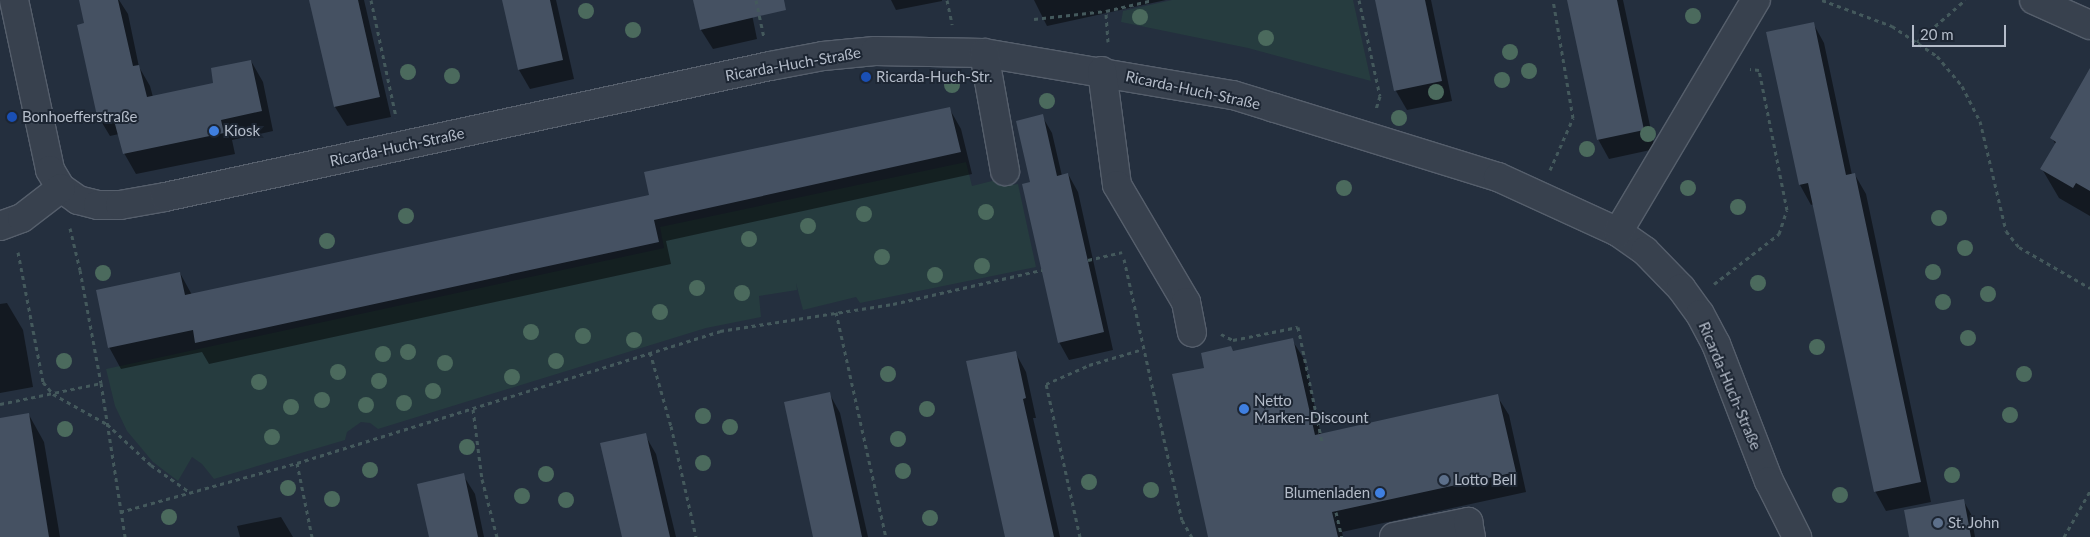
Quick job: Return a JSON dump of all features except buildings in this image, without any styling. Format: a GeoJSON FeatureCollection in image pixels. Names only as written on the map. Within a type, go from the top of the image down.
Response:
{"type":"FeatureCollection","features":[{"type":"Feature","properties":{"kind":"street"},"geometry":{"type":"LineString","coordinates":[[6,224],[22,218],[61,188],[50,170],[44,150],[14,0]]}},
{"type":"Feature","properties":{"kind":"street"},"geometry":{"type":"LineString","coordinates":[[1618,232],[1756,0]]}},
{"type":"Feature","properties":{"kind":"street"},"geometry":{"type":"LineString","coordinates":[[2034,0],[2090,25]]}},
{"type":"Feature","properties":{"kind":"street","name":"Ricarda-Huch-Straße"},"geometry":{"type":"LineString","coordinates":[[61,188],[78,200],[98,205],[120,204],[165,197],[770,66],[823,56],[876,50],[984,53],[1102,71],[1233,95],[1498,177],[1618,232],[1645,251],[1692,302],[1716,344],[1769,481],[1797,537]]}},
{"type":"Feature","properties":{"kind":"street"},"geometry":{"type":"LineString","coordinates":[[984,53],[1004,171]]}},
{"type":"Feature","properties":{"kind":"street"},"geometry":{"type":"LineString","coordinates":[[1102,71],[1117,185],[1205,331]]}},
{"type":"Feature","properties":{"kind":"street"},"geometry":{"type":"LineString","coordinates":[[1394,537],[1468,522],[1471,537]]}},
{"type":"Feature","properties":{"kind":"path"},"geometry":{"type":"LineString","coordinates":[[372,0],[402,146]]}},
{"type":"Feature","properties":{"kind":"path"},"geometry":{"type":"LineString","coordinates":[[756,0],[770,66]]}},
{"type":"Feature","properties":{"kind":"path"},"geometry":{"type":"LineString","coordinates":[[1034,18],[1106,11],[1153,0]]}},
{"type":"Feature","properties":{"kind":"path"},"geometry":{"type":"LineString","coordinates":[[1359,0],[1380,96],[1370,136]]}},
{"type":"Feature","properties":{"kind":"path"},"geometry":{"type":"LineString","coordinates":[[1539,196],[1573,118],[1553,0]]}},
{"type":"Feature","properties":{"kind":"path"},"geometry":{"type":"LineString","coordinates":[[1822,0],[1892,26],[1936,56],[1962,86],[1980,121],[2006,230],[2019,247],[2090,288]]}},
{"type":"Feature","properties":{"kind":"path"},"geometry":{"type":"LineString","coordinates":[[1916,43],[1965,0]]}},
{"type":"Feature","properties":{"kind":"path"},"geometry":{"type":"LineString","coordinates":[[1102,71],[1108,41],[1106,11]]}},
{"type":"Feature","properties":{"kind":"path"},"geometry":{"type":"LineString","coordinates":[[1692,302],[1727,272],[1779,234],[1787,210],[1759,70],[1718,64]]}},
{"type":"Feature","properties":{"kind":"path"},"geometry":{"type":"LineString","coordinates":[[61,188],[80,270],[101,383],[125,537]]}},
{"type":"Feature","properties":{"kind":"path"},"geometry":{"type":"LineString","coordinates":[[6,224],[43,382],[53,394],[107,424],[151,465],[191,493]]}},
{"type":"Feature","properties":{"kind":"path"},"geometry":{"type":"LineString","coordinates":[[1088,260],[1122,252],[1182,520],[1192,537]]}},
{"type":"Feature","properties":{"kind":"path"},"geometry":{"type":"LineString","coordinates":[[120,512],[296,463],[720,331],[930,297],[1042,270]]}},
{"type":"Feature","properties":{"kind":"path"},"geometry":{"type":"LineString","coordinates":[[836,312],[886,537]]}},
{"type":"Feature","properties":{"kind":"path"},"geometry":{"type":"LineString","coordinates":[[1205,331],[1233,340],[1298,327],[1322,442]]}},
{"type":"Feature","properties":{"kind":"path"},"geometry":{"type":"LineString","coordinates":[[1080,537],[1046,384],[1089,365],[1144,349]]}},
{"type":"Feature","properties":{"kind":"path"},"geometry":{"type":"LineString","coordinates":[[650,352],[671,426],[696,537]]}},
{"type":"Feature","properties":{"kind":"path"},"geometry":{"type":"LineString","coordinates":[[0,404],[101,383]]}},
{"type":"Feature","properties":{"kind":"path"},"geometry":{"type":"LineString","coordinates":[[473,409],[482,479],[497,537]]}},
{"type":"Feature","properties":{"kind":"path"},"geometry":{"type":"LineString","coordinates":[[296,463],[312,537]]}},
{"type":"Feature","properties":{"kind":"path"},"geometry":{"type":"LineString","coordinates":[[2064,537],[2090,491]]}},
{"type":"Feature","properties":{"kind":"path"},"geometry":{"type":"LineString","coordinates":[[1336,512],[1342,537]]}},
{"type":"Feature","properties":{"kind":"green space"},"geometry":{"type":"Polygon","coordinates":[[[1172,0],[1353,0],[1371,81],[1248,48],[1121,22],[1123,11],[1172,0]]]}},
{"type":"Feature","properties":{"kind":"green space"},"geometry":{"type":"Polygon","coordinates":[[[966,162],[972,186],[996,180],[1004,186],[1018,184],[1036,267],[860,303],[856,297],[803,310],[796,283],[797,290],[759,296],[761,317],[706,328],[378,429],[370,423],[361,422],[347,432],[345,440],[214,479],[202,464],[192,457],[178,481],[153,462],[127,431],[115,406],[106,369],[664,248],[660,227],[966,162]]]}},
{"type":"Feature","properties":{"kind":"place","name":"Ricarda-Huch-Str."},"geometry":{"type":"Point","coordinates":[866,77]}},
{"type":"Feature","properties":{"kind":"place","name":"Bonhoefferstraße"},"geometry":{"type":"Point","coordinates":[12,117]}},
{"type":"Feature","properties":{"kind":"place","name":"Kiosk"},"geometry":{"type":"Point","coordinates":[214,131]}},
{"type":"Feature","properties":{"kind":"place","name":"Netto Marken-Discount"},"geometry":{"type":"Point","coordinates":[1244,409]}},
{"type":"Feature","properties":{"kind":"place","name":"Lotto Bell"},"geometry":{"type":"Point","coordinates":[1444,480]}},
{"type":"Feature","properties":{"kind":"place","name":"Blumenladen"},"geometry":{"type":"Point","coordinates":[1380,493]}},
{"type":"Feature","properties":{"kind":"place","name":"St. John"},"geometry":{"type":"Point","coordinates":[1938,523]}}]}
